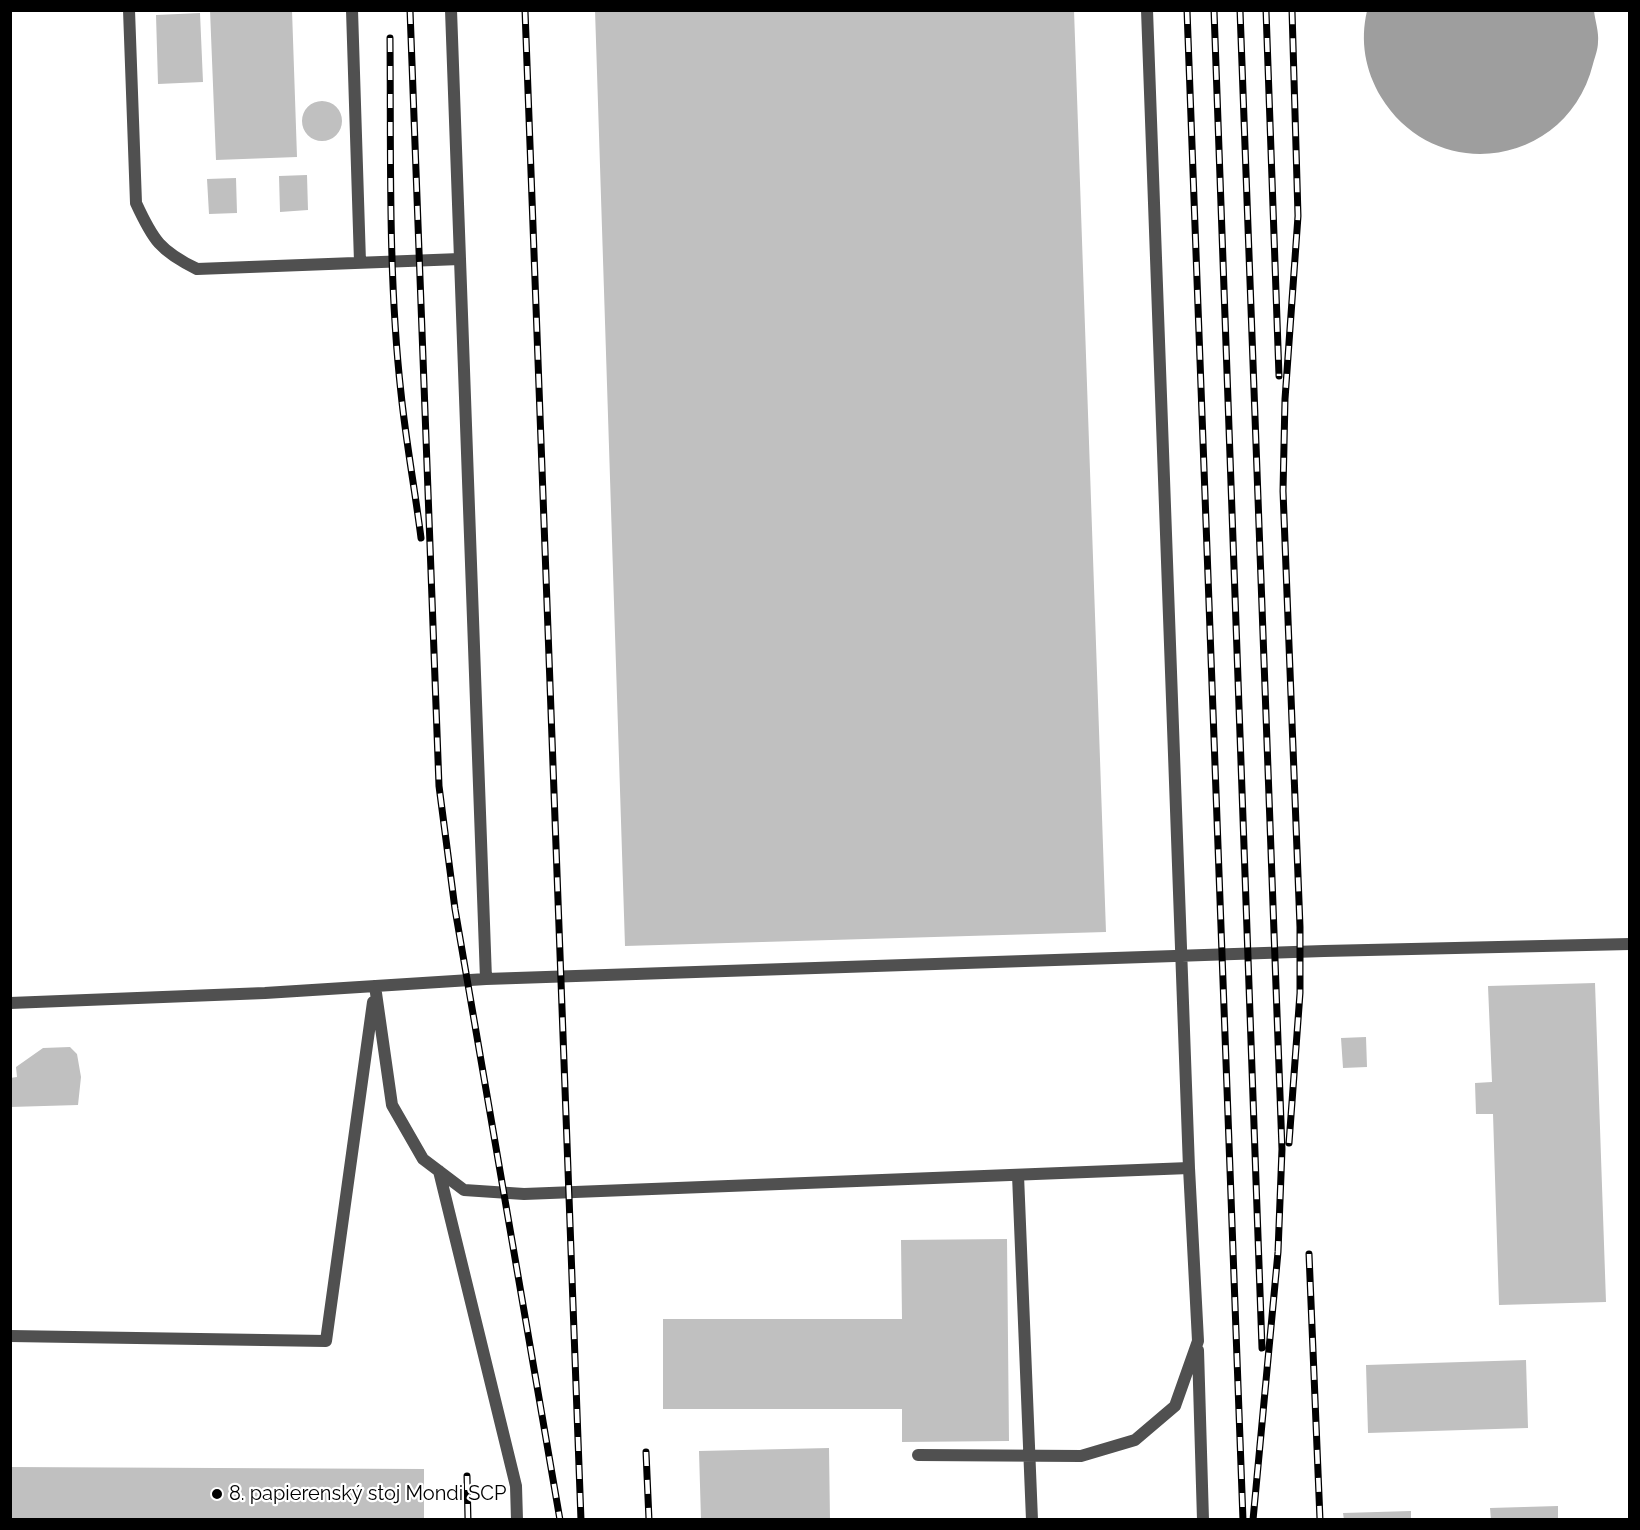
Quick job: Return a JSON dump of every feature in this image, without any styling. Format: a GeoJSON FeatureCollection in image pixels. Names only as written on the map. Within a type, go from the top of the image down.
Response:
{"type":"FeatureCollection","features":[{"type":"Feature","properties":{"kind":"lane"},"geometry":{"type":"LineString","coordinates":[[129,10],[136,203],[148,230],[171,256],[197,269],[460,259]]}},
{"type":"Feature","properties":{"kind":"lane"},"geometry":{"type":"LineString","coordinates":[[352,10],[360,262]]}},
{"type":"Feature","properties":{"kind":"lane"},"geometry":{"type":"LineString","coordinates":[[451,10],[486,979]]}},
{"type":"Feature","properties":{"kind":"lane"},"geometry":{"type":"LineString","coordinates":[[1147,10],[1203,1520]]}},
{"type":"Feature","properties":{"kind":"lane"},"geometry":{"type":"LineString","coordinates":[[10,1003],[486,979],[1629,944]]}},
{"type":"Feature","properties":{"kind":"lane"},"geometry":{"type":"LineString","coordinates":[[375,986],[392,1105],[423,1159],[464,1190],[524,1194],[1190,1168]]}},
{"type":"Feature","properties":{"kind":"lane"},"geometry":{"type":"LineString","coordinates":[[10,1336],[326,1341],[375,986]]}},
{"type":"Feature","properties":{"kind":"lane"},"geometry":{"type":"LineString","coordinates":[[439,1171],[516,1486],[517,1520]]}},
{"type":"Feature","properties":{"kind":"lane"},"geometry":{"type":"LineString","coordinates":[[1018,1175],[1032,1520]]}},
{"type":"Feature","properties":{"kind":"lane"},"geometry":{"type":"LineString","coordinates":[[918,1455],[1082,1456],[1135,1440],[1175,1406],[1197,1341]]}},
{"type":"Feature","properties":{"kind":"shaded area"},"geometry":{"type":"Polygon","coordinates":[[[1367,11],[1594,11],[1598,47],[1579,98],[1557,125],[1529,143],[1498,152],[1466,153],[1434,144],[1405,126],[1381,97],[1371,76],[1365,55],[1364,33],[1367,11]]]}},
{"type":"Feature","properties":{"kind":"building"},"geometry":{"type":"Polygon","coordinates":[[[210,10],[292,10],[297,157],[216,160],[210,10]]]}},
{"type":"Feature","properties":{"kind":"building"},"geometry":{"type":"Polygon","coordinates":[[[595,10],[1074,10],[1106,932],[625,946],[595,10]]]}},
{"type":"Feature","properties":{"kind":"building"},"geometry":{"type":"Polygon","coordinates":[[[200,13],[203,82],[158,84],[156,15],[200,13]]]}},
{"type":"Feature","properties":{"kind":"building"},"geometry":{"type":"Polygon","coordinates":[[[322,101],[336,107],[342,121],[336,135],[322,141],[308,135],[302,121],[308,107],[322,101]]]}},
{"type":"Feature","properties":{"kind":"building"},"geometry":{"type":"Polygon","coordinates":[[[307,175],[308,210],[280,212],[279,176],[307,175]]]}},
{"type":"Feature","properties":{"kind":"building"},"geometry":{"type":"Polygon","coordinates":[[[236,178],[237,213],[209,214],[207,179],[236,178]]]}},
{"type":"Feature","properties":{"kind":"building"},"geometry":{"type":"Polygon","coordinates":[[[1595,983],[1606,1302],[1499,1305],[1493,1114],[1476,1114],[1475,1083],[1492,1082],[1488,986],[1595,983]]]}},
{"type":"Feature","properties":{"kind":"building"},"geometry":{"type":"Polygon","coordinates":[[[1366,1037],[1367,1067],[1343,1068],[1341,1038],[1366,1037]]]}},
{"type":"Feature","properties":{"kind":"building"},"geometry":{"type":"Polygon","coordinates":[[[70,1047],[77,1054],[81,1077],[78,1105],[10,1107],[10,1078],[17,1077],[16,1067],[43,1048],[70,1047]]]}},
{"type":"Feature","properties":{"kind":"building"},"geometry":{"type":"Polygon","coordinates":[[[1007,1239],[1009,1441],[902,1442],[902,1409],[663,1409],[663,1319],[902,1319],[901,1240],[1007,1239]]]}},
{"type":"Feature","properties":{"kind":"building"},"geometry":{"type":"Polygon","coordinates":[[[1526,1360],[1528,1428],[1368,1433],[1366,1365],[1526,1360]]]}},
{"type":"Feature","properties":{"kind":"building"},"geometry":{"type":"Polygon","coordinates":[[[829,1448],[830,1520],[701,1520],[699,1451],[829,1448]]]}},
{"type":"Feature","properties":{"kind":"building","name":"8. papierenský stoj Mondi SCP"},"geometry":{"type":"Polygon","coordinates":[[[10,1467],[424,1469],[424,1520],[10,1520],[10,1467]]]}},
{"type":"Feature","properties":{"kind":"building"},"geometry":{"type":"Polygon","coordinates":[[[1558,1506],[1558,1520],[1491,1520],[1490,1508],[1558,1506]]]}},
{"type":"Feature","properties":{"kind":"building"},"geometry":{"type":"Polygon","coordinates":[[[1411,1511],[1411,1520],[1344,1520],[1343,1513],[1411,1511]]]}},
{"type":"Feature","properties":{"kind":"railway"},"geometry":{"type":"LineString","coordinates":[[410,10],[439,786],[455,909],[560,1520]]}},
{"type":"Feature","properties":{"kind":"railway"},"geometry":{"type":"LineString","coordinates":[[525,10],[581,1520]]}},
{"type":"Feature","properties":{"kind":"railway"},"geometry":{"type":"LineString","coordinates":[[1187,10],[1243,1520]]}},
{"type":"Feature","properties":{"kind":"railway"},"geometry":{"type":"LineString","coordinates":[[1214,10],[1262,1348]]}},
{"type":"Feature","properties":{"kind":"railway"},"geometry":{"type":"LineString","coordinates":[[1240,10],[1282,1149],[1278,1252],[1253,1520]]}},
{"type":"Feature","properties":{"kind":"railway"},"geometry":{"type":"LineString","coordinates":[[1266,10],[1279,376]]}},
{"type":"Feature","properties":{"kind":"railway"},"geometry":{"type":"LineString","coordinates":[[1289,1143],[1300,993],[1300,927],[1283,491],[1285,399],[1298,216],[1292,10]]}},
{"type":"Feature","properties":{"kind":"railway"},"geometry":{"type":"LineString","coordinates":[[390,38],[394,305],[403,411],[421,538]]}},
{"type":"Feature","properties":{"kind":"railway"},"geometry":{"type":"LineString","coordinates":[[1309,1254],[1320,1520]]}},
{"type":"Feature","properties":{"kind":"railway"},"geometry":{"type":"LineString","coordinates":[[646,1452],[649,1520]]}},
{"type":"Feature","properties":{"kind":"railway"},"geometry":{"type":"LineString","coordinates":[[467,1476],[468,1520]]}},
{"type":"Feature","properties":{"kind":"place","name":"8. papierenský stoj Mondi SCP"},"geometry":{"type":"Point","coordinates":[217,1494]}}]}
